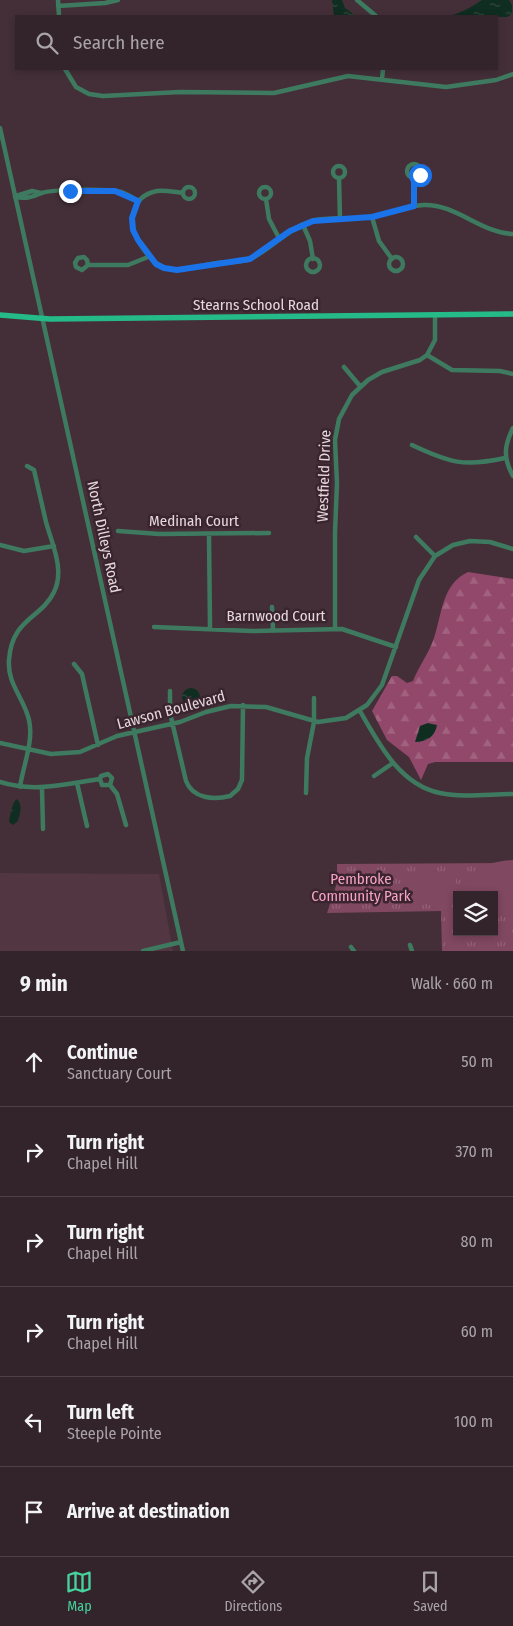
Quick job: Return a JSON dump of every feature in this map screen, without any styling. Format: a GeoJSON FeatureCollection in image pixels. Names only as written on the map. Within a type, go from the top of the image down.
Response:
{"type":"FeatureCollection","features":[{"type":"Feature","properties":{"kind":"main road","name":"Stearns School Road"},"geometry":{"type":"LineString","coordinates":[[0,315],[43,319],[513,314]]}},
{"type":"Feature","properties":{"kind":"street"},"geometry":{"type":"LineString","coordinates":[[58,3],[105,3],[118,0]]}},
{"type":"Feature","properties":{"kind":"street"},"geometry":{"type":"LineString","coordinates":[[357,0],[375,15]]}},
{"type":"Feature","properties":{"kind":"street"},"geometry":{"type":"LineString","coordinates":[[66,70],[76,87],[89,94],[103,96],[179,92],[269,93],[348,76],[446,87],[496,80],[513,74]]}},
{"type":"Feature","properties":{"kind":"street"},"geometry":{"type":"LineString","coordinates":[[382,79],[383,70]]}},
{"type":"Feature","properties":{"kind":"street","name":"North Dilleys Road"},"geometry":{"type":"LineString","coordinates":[[0,128],[183,951]]}},
{"type":"Feature","properties":{"kind":"street"},"geometry":{"type":"LineString","coordinates":[[339,178],[340,219]]}},
{"type":"Feature","properties":{"kind":"street"},"geometry":{"type":"LineString","coordinates":[[414,178],[414,206]]}},
{"type":"Feature","properties":{"kind":"street"},"geometry":{"type":"LineString","coordinates":[[16,197],[32,191],[41,193],[108,190],[122,193],[138,201]]}},
{"type":"Feature","properties":{"kind":"street"},"geometry":{"type":"LineString","coordinates":[[183,193],[156,192],[138,201],[133,214],[132,226],[148,257],[164,268],[182,270],[250,259],[279,238],[303,224],[318,220],[372,217],[414,206],[440,207],[496,231],[513,234]]}},
{"type":"Feature","properties":{"kind":"street"},"geometry":{"type":"LineString","coordinates":[[266,199],[269,219],[279,238]]}},
{"type":"Feature","properties":{"kind":"street"},"geometry":{"type":"LineString","coordinates":[[372,217],[379,241],[392,259]]}},
{"type":"Feature","properties":{"kind":"street"},"geometry":{"type":"LineString","coordinates":[[303,224],[310,242],[313,258]]}},
{"type":"Feature","properties":{"kind":"street"},"geometry":{"type":"LineString","coordinates":[[88,265],[128,265],[148,257]]}},
{"type":"Feature","properties":{"kind":"street"},"geometry":{"type":"LineString","coordinates":[[435,316],[435,340],[427,355],[452,370],[500,371],[513,374]]}},
{"type":"Feature","properties":{"kind":"street","name":"Westfield Drive"},"geometry":{"type":"LineString","coordinates":[[335,628],[335,533],[338,483],[335,440],[342,412],[360,386],[382,372],[420,360],[427,355]]}},
{"type":"Feature","properties":{"kind":"street"},"geometry":{"type":"LineString","coordinates":[[344,367],[360,386]]}},
{"type":"Feature","properties":{"kind":"street"},"geometry":{"type":"LineString","coordinates":[[513,428],[505,446],[506,458],[513,476]]}},
{"type":"Feature","properties":{"kind":"street"},"geometry":{"type":"LineString","coordinates":[[412,445],[461,464],[473,464],[506,458]]}},
{"type":"Feature","properties":{"kind":"street"},"geometry":{"type":"LineString","coordinates":[[20,787],[30,736],[29,718],[14,687],[9,659],[21,626],[46,603],[57,586],[58,569],[54,546],[34,470],[27,466]]}},
{"type":"Feature","properties":{"kind":"street","name":"Medinah Court"},"geometry":{"type":"LineString","coordinates":[[118,531],[269,534]]}},
{"type":"Feature","properties":{"kind":"street"},"geometry":{"type":"LineString","coordinates":[[209,534],[210,628]]}},
{"type":"Feature","properties":{"kind":"street"},"geometry":{"type":"LineString","coordinates":[[416,537],[435,556]]}},
{"type":"Feature","properties":{"kind":"street","name":"Lawson Boulevard"},"geometry":{"type":"LineString","coordinates":[[0,743],[51,754],[71,754],[134,732],[172,724],[212,710],[243,705],[266,707],[314,722],[338,720],[360,711],[372,700],[382,685],[419,580],[435,556],[453,545],[470,541],[490,542],[513,549]]}},
{"type":"Feature","properties":{"kind":"street"},"geometry":{"type":"LineString","coordinates":[[0,545],[24,551],[54,546]]}},
{"type":"Feature","properties":{"kind":"street"},"geometry":{"type":"LineString","coordinates":[[272,606],[273,629]]}},
{"type":"Feature","properties":{"kind":"street","name":"Barnwood Court"},"geometry":{"type":"LineString","coordinates":[[154,627],[252,631],[335,628],[354,632],[396,647]]}},
{"type":"Feature","properties":{"kind":"street"},"geometry":{"type":"LineString","coordinates":[[74,664],[82,674],[98,745]]}},
{"type":"Feature","properties":{"kind":"street"},"geometry":{"type":"LineString","coordinates":[[170,691],[172,724],[186,781],[190,790],[200,796],[226,797],[235,792],[241,783],[243,705]]}},
{"type":"Feature","properties":{"kind":"street"},"geometry":{"type":"LineString","coordinates":[[306,793],[306,758],[314,722],[314,698]]}},
{"type":"Feature","properties":{"kind":"street"},"geometry":{"type":"LineString","coordinates":[[360,711],[393,763],[409,780],[436,792],[451,795],[513,794]]}},
{"type":"Feature","properties":{"kind":"street"},"geometry":{"type":"LineString","coordinates":[[374,776],[393,763]]}},
{"type":"Feature","properties":{"kind":"street"},"geometry":{"type":"LineString","coordinates":[[0,782],[20,787],[42,788],[100,779],[104,774],[109,774],[112,778],[110,785]]}},
{"type":"Feature","properties":{"kind":"street"},"geometry":{"type":"LineString","coordinates":[[100,779],[102,785],[110,785],[118,794],[126,825]]}},
{"type":"Feature","properties":{"kind":"street"},"geometry":{"type":"LineString","coordinates":[[77,783],[87,826]]}},
{"type":"Feature","properties":{"kind":"street"},"geometry":{"type":"LineString","coordinates":[[42,788],[43,829]]}},
{"type":"Feature","properties":{"kind":"street"},"geometry":{"type":"LineString","coordinates":[[143,951],[181,942]]}},
{"type":"Feature","properties":{"kind":"street"},"geometry":{"type":"LineString","coordinates":[[410,945],[412,951]]}},
{"type":"Feature","properties":{"kind":"shaded area"},"geometry":{"type":"Polygon","coordinates":[[[0,873],[159,874],[173,951],[0,951],[0,873]]]}},
{"type":"Feature","properties":{"kind":"green space"},"geometry":{"type":"Polygon","coordinates":[[[468,572],[513,579],[513,762],[435,762],[428,764],[421,780],[409,757],[387,740],[372,711],[392,676],[397,676],[407,683],[413,681],[432,644],[448,592],[459,577],[468,572]]]}},
{"type":"Feature","properties":{"kind":"green space"},"geometry":{"type":"Polygon","coordinates":[[[513,860],[513,916],[498,915],[498,891],[463,891],[469,879],[480,868],[513,860]]]}},
{"type":"Feature","properties":{"kind":"green space","name":"Pembroke Community Park"},"geometry":{"type":"Polygon","coordinates":[[[513,863],[513,951],[442,951],[441,911],[327,913],[337,883],[337,864],[513,863]]]}},
{"type":"Feature","properties":{"kind":"green space"},"geometry":{"type":"Polygon","coordinates":[[[346,873],[392,873],[392,902],[346,902],[346,873]]]}},
{"type":"Feature","properties":{"kind":"green space"},"geometry":{"type":"Polygon","coordinates":[[[410,873],[456,873],[456,891],[453,891],[453,902],[411,902],[410,873]]]}},
{"type":"Feature","properties":{"kind":"water"},"geometry":{"type":"Polygon","coordinates":[[[332,0],[342,0],[345,8],[355,15],[334,15],[332,0]]]}},
{"type":"Feature","properties":{"kind":"water"},"geometry":{"type":"Polygon","coordinates":[[[482,0],[509,0],[512,5],[512,14],[507,17],[498,17],[498,15],[451,15],[482,0]]]}},
{"type":"Feature","properties":{"kind":"water"},"geometry":{"type":"Polygon","coordinates":[[[191,688],[197,691],[200,697],[197,703],[191,706],[185,703],[182,697],[185,691],[191,688]]]}},
{"type":"Feature","properties":{"kind":"water"},"geometry":{"type":"Polygon","coordinates":[[[428,723],[437,725],[432,736],[426,740],[415,742],[420,726],[428,723]]]}},
{"type":"Feature","properties":{"kind":"water"},"geometry":{"type":"Polygon","coordinates":[[[17,799],[20,804],[20,812],[18,821],[13,825],[9,822],[17,799]]]}},
{"type":"Feature","properties":{"kind":"route"},"geometry":{"type":"LineString","coordinates":[[70,191],[115,191],[138,201],[132,218],[132,226],[148,257],[164,268],[182,270],[215,263],[250,259],[290,231],[313,221],[366,218],[414,206],[412,190],[414,178],[420,175]]}}]}
